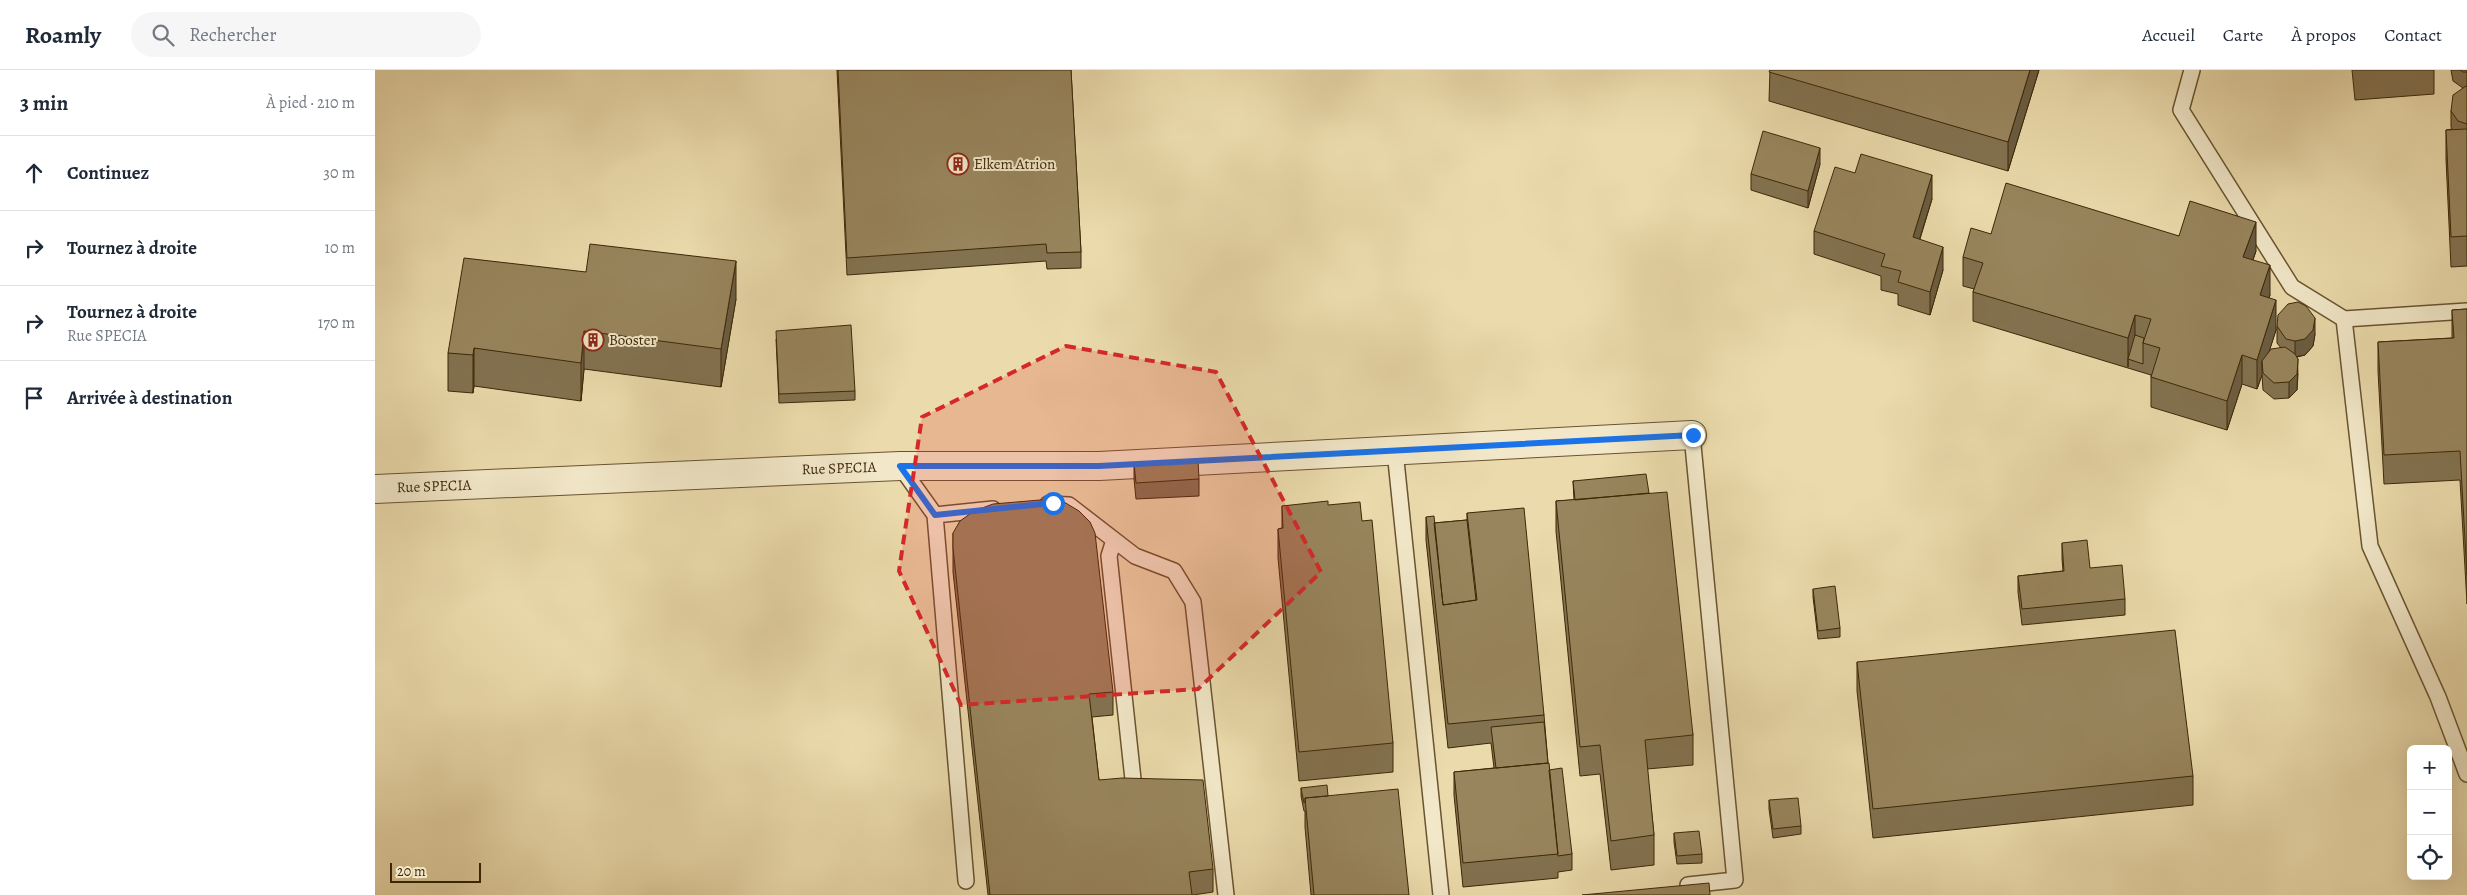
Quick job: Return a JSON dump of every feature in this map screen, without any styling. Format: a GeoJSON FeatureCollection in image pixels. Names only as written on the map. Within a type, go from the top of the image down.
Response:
{"type":"FeatureCollection","features":[{"type":"Feature","properties":{"kind":"street","name":"Rue SPECIA"},"geometry":{"type":"LineString","coordinates":[[375,488],[900,466],[1099,466],[1693,435]]}},
{"type":"Feature","properties":{"kind":"lane"},"geometry":{"type":"LineString","coordinates":[[2192,70],[2181,110],[2293,287],[2344,319],[2467,312]]}},
{"type":"Feature","properties":{"kind":"lane"},"geometry":{"type":"LineString","coordinates":[[2344,319],[2370,546],[2438,698],[2467,774]]}},
{"type":"Feature","properties":{"kind":"lane"},"geometry":{"type":"LineString","coordinates":[[1670,887],[1735,880],[1693,435]]}},
{"type":"Feature","properties":{"kind":"lane"},"geometry":{"type":"LineString","coordinates":[[1395,451],[1441,895]]}},
{"type":"Feature","properties":{"kind":"lane"},"geometry":{"type":"LineString","coordinates":[[900,466],[935,515],[966,881]]}},
{"type":"Feature","properties":{"kind":"lane"},"geometry":{"type":"LineString","coordinates":[[1033,505],[1053,503],[1069,505],[1135,556],[1174,571],[1193,602],[1227,895]]}},
{"type":"Feature","properties":{"kind":"lane"},"geometry":{"type":"LineString","coordinates":[[935,515],[1004,508]]}},
{"type":"Feature","properties":{"kind":"lane"},"geometry":{"type":"LineString","coordinates":[[1114,540],[1109,556],[1135,799],[1153,797]]}},
{"type":"Feature","properties":{"kind":"lane"},"geometry":{"type":"LineString","coordinates":[[1197,792],[1215,790]]}},
{"type":"Feature","properties":{"kind":"highlighted area"},"geometry":{"type":"Polygon","coordinates":[[[1066,346],[1216,372],[1321,572],[1198,689],[961,705],[899,571],[922,417],[1066,346]]]}},
{"type":"Feature","properties":{"kind":"building","name":"Elkem Atrion"},"geometry":{"type":"Polygon","coordinates":[[[838,70],[1071,70],[1081,252],[1047,253],[1046,244],[847,258],[838,70]]]}},
{"type":"Feature","properties":{"kind":"building"},"geometry":{"type":"Polygon","coordinates":[[[1770,70],[2030,70],[2008,142],[1769,72],[1770,70]]]}},
{"type":"Feature","properties":{"kind":"building"},"geometry":{"type":"Polygon","coordinates":[[[2466,86],[2467,124],[2458,121],[2451,111],[2453,95],[2466,86]]]}},
{"type":"Feature","properties":{"kind":"building"},"geometry":{"type":"Polygon","coordinates":[[[2467,129],[2467,236],[2451,237],[2446,130],[2467,129]]]}},
{"type":"Feature","properties":{"kind":"building"},"geometry":{"type":"Polygon","coordinates":[[[1763,131],[1820,148],[1808,191],[1751,174],[1763,131]]]}},
{"type":"Feature","properties":{"kind":"building"},"geometry":{"type":"Polygon","coordinates":[[[1861,154],[1932,175],[1913,237],[1943,247],[1930,292],[1898,282],[1901,271],[1881,266],[1885,254],[1814,231],[1835,167],[1855,173],[1861,154]]]}},
{"type":"Feature","properties":{"kind":"building"},"geometry":{"type":"Polygon","coordinates":[[[2006,183],[2179,236],[2190,201],[2256,222],[2243,257],[2270,265],[2260,295],[2276,300],[2257,360],[2242,355],[2227,401],[2151,377],[2160,348],[2143,343],[2151,319],[2135,315],[2128,338],[1973,292],[1983,263],[1963,257],[1971,228],[1991,234],[2006,183]]]}},
{"type":"Feature","properties":{"kind":"building"},"geometry":{"type":"Polygon","coordinates":[[[590,244],[736,261],[721,349],[584,331],[581,363],[474,348],[473,355],[448,353],[464,258],[586,272],[590,244]]]}},
{"type":"Feature","properties":{"kind":"building"},"geometry":{"type":"Polygon","coordinates":[[[2298,302],[2306,306],[2315,318],[2313,330],[2305,339],[2295,341],[2286,339],[2277,326],[2278,315],[2288,304],[2298,302]]]}},
{"type":"Feature","properties":{"kind":"building"},"geometry":{"type":"Polygon","coordinates":[[[2467,309],[2467,575],[2460,451],[2384,455],[2378,342],[2454,338],[2452,310],[2467,309]]]}},
{"type":"Feature","properties":{"kind":"building"},"geometry":{"type":"Polygon","coordinates":[[[851,325],[855,391],[779,394],[776,331],[851,325]]]}},
{"type":"Feature","properties":{"kind":"building"},"geometry":{"type":"Polygon","coordinates":[[[2135,335],[2144,338],[2143,364],[2128,359],[2135,335]]]}},
{"type":"Feature","properties":{"kind":"building"},"geometry":{"type":"Polygon","coordinates":[[[2285,347],[2295,354],[2298,359],[2297,374],[2289,382],[2274,383],[2263,373],[2262,361],[2271,349],[2285,347]]]}},
{"type":"Feature","properties":{"kind":"building"},"geometry":{"type":"Polygon","coordinates":[[[1198,460],[1199,479],[1136,483],[1134,463],[1198,460]]]}},
{"type":"Feature","properties":{"kind":"building"},"geometry":{"type":"Polygon","coordinates":[[[1646,474],[1649,493],[1575,500],[1573,481],[1646,474]]]}},
{"type":"Feature","properties":{"kind":"building"},"geometry":{"type":"Polygon","coordinates":[[[1667,492],[1693,735],[1645,740],[1654,835],[1611,841],[1600,745],[1580,747],[1556,501],[1667,492]]]}},
{"type":"Feature","properties":{"kind":"building"},"geometry":{"type":"Polygon","coordinates":[[[1052,499],[1064,502],[1079,511],[1090,522],[1095,533],[1113,692],[1089,694],[1099,780],[1122,778],[1203,780],[1213,869],[1189,872],[1192,895],[990,895],[953,548],[953,533],[960,521],[974,511],[993,504],[1052,499]]]}},
{"type":"Feature","properties":{"kind":"building"},"geometry":{"type":"Polygon","coordinates":[[[1328,501],[1328,505],[1360,502],[1362,521],[1372,520],[1393,743],[1299,752],[1278,529],[1283,528],[1282,506],[1328,501]]]}},
{"type":"Feature","properties":{"kind":"building"},"geometry":{"type":"Polygon","coordinates":[[[1524,508],[1544,715],[1448,724],[1426,517],[1434,516],[1443,605],[1477,600],[1467,513],[1524,508]]]}},
{"type":"Feature","properties":{"kind":"building"},"geometry":{"type":"Polygon","coordinates":[[[1467,520],[1476,600],[1443,605],[1434,523],[1467,520]]]}},
{"type":"Feature","properties":{"kind":"building"},"geometry":{"type":"Polygon","coordinates":[[[2087,540],[2090,568],[2122,565],[2125,599],[2022,609],[2018,576],[2064,571],[2062,543],[2087,540]]]}},
{"type":"Feature","properties":{"kind":"building"},"geometry":{"type":"Polygon","coordinates":[[[1835,586],[1840,628],[1818,631],[1813,589],[1835,586]]]}},
{"type":"Feature","properties":{"kind":"building"},"geometry":{"type":"Polygon","coordinates":[[[2175,630],[2193,776],[1873,809],[1857,662],[2175,630]]]}},
{"type":"Feature","properties":{"kind":"building"},"geometry":{"type":"Polygon","coordinates":[[[1544,722],[1548,763],[1496,768],[1491,727],[1544,722]]]}},
{"type":"Feature","properties":{"kind":"building"},"geometry":{"type":"Polygon","coordinates":[[[1549,763],[1558,854],[1463,863],[1454,772],[1549,763]]]}},
{"type":"Feature","properties":{"kind":"building"},"geometry":{"type":"Polygon","coordinates":[[[1562,768],[1572,854],[1558,856],[1549,770],[1562,768]]]}},
{"type":"Feature","properties":{"kind":"building"},"geometry":{"type":"Polygon","coordinates":[[[1327,785],[1328,796],[1305,798],[1304,803],[1301,788],[1327,785]]]}},
{"type":"Feature","properties":{"kind":"building"},"geometry":{"type":"Polygon","coordinates":[[[1398,789],[1409,895],[1314,895],[1305,798],[1398,789]]]}},
{"type":"Feature","properties":{"kind":"building"},"geometry":{"type":"Polygon","coordinates":[[[1798,798],[1801,826],[1773,829],[1769,800],[1798,798]]]}},
{"type":"Feature","properties":{"kind":"building"},"geometry":{"type":"Polygon","coordinates":[[[1699,831],[1702,854],[1677,856],[1674,833],[1699,831]]]}},
{"type":"Feature","properties":{"kind":"building"},"geometry":{"type":"Polygon","coordinates":[[[1709,883],[1710,895],[1582,895],[1709,883]]]}},
{"type":"Feature","properties":{"kind":"place","name":"Elkem Atrion"},"geometry":{"type":"Point","coordinates":[958,164]}},
{"type":"Feature","properties":{"kind":"place","name":"Booster"},"geometry":{"type":"Point","coordinates":[593,340]}},
{"type":"Feature","properties":{"kind":"route"},"geometry":{"type":"LineString","coordinates":[[1053,503],[935,515],[900,466],[1099,466],[1693,435]]}}]}
